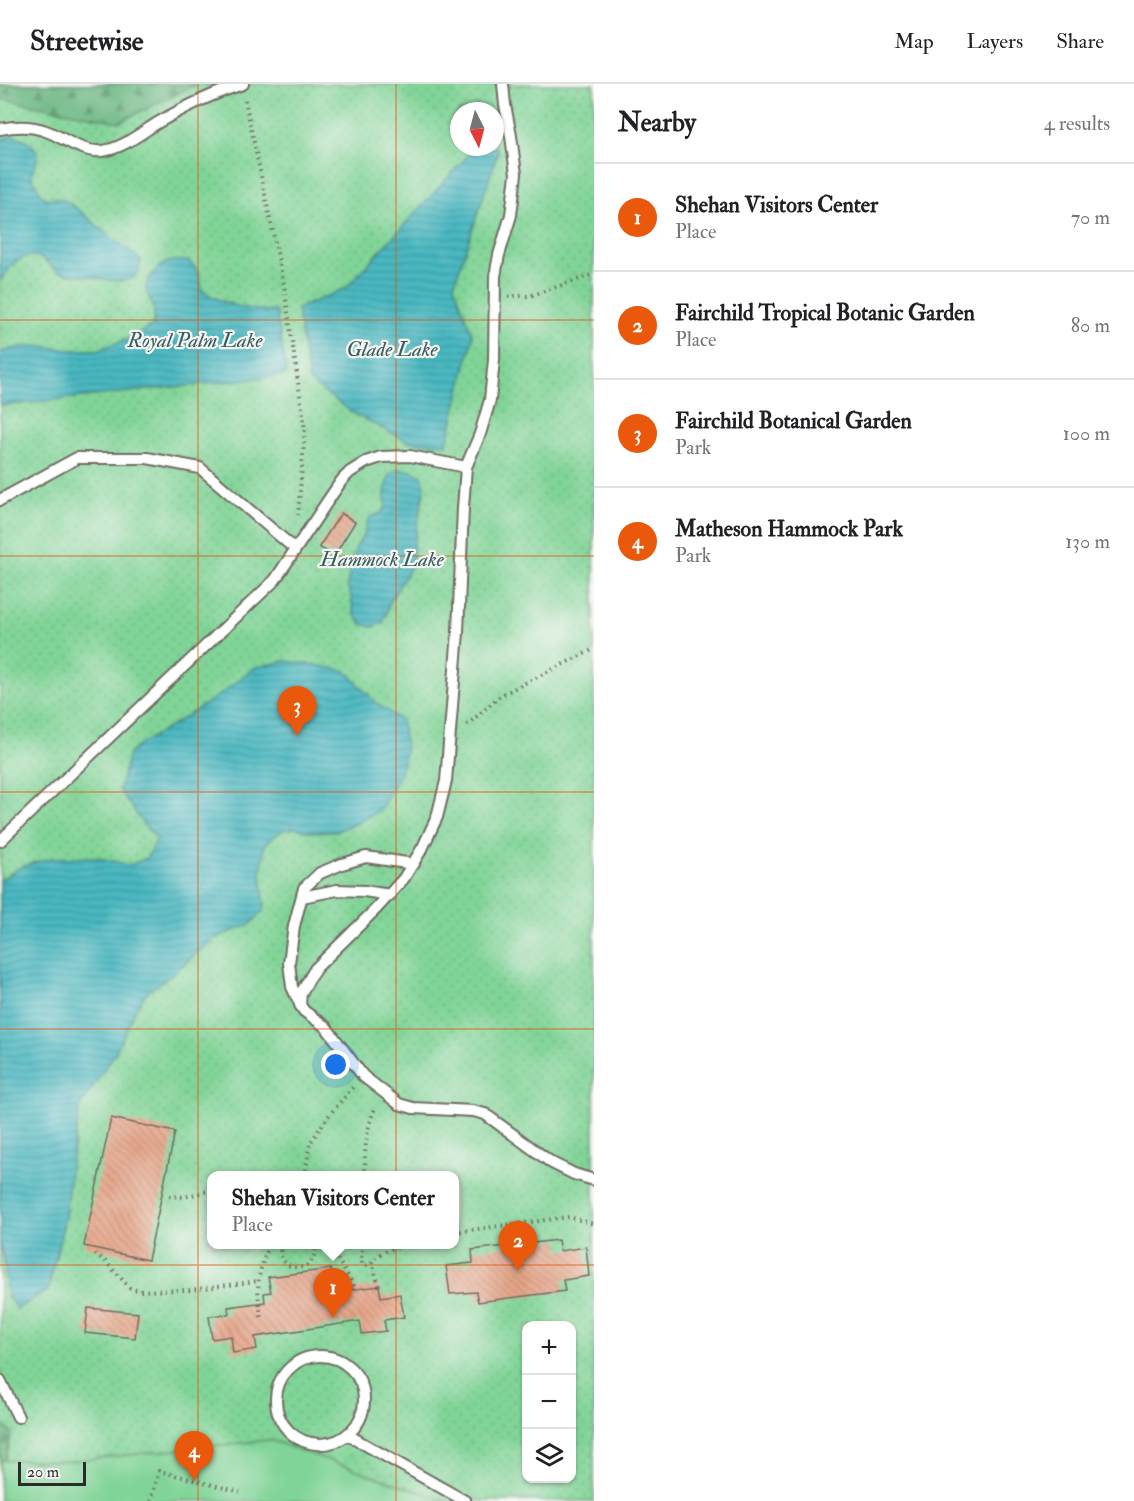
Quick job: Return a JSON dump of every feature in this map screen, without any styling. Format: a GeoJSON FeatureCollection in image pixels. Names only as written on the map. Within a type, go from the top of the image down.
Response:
{"type":"FeatureCollection","features":[{"type":"Feature","properties":{"kind":"lane"},"geometry":{"type":"LineString","coordinates":[[0,129],[36,128],[89,150],[104,151],[132,139],[202,101],[242,84]]}},
{"type":"Feature","properties":{"kind":"lane"},"geometry":{"type":"LineString","coordinates":[[300,1005],[301,993],[315,969],[390,895],[414,864],[437,817],[442,799],[447,771],[458,632],[466,467],[480,434],[490,400],[494,360],[495,276],[511,215],[516,174],[503,84]]}},
{"type":"Feature","properties":{"kind":"lane"},"geometry":{"type":"LineString","coordinates":[[0,841],[275,579],[342,480],[350,472],[366,462],[390,456],[410,456],[466,467]]}},
{"type":"Feature","properties":{"kind":"lane"},"geometry":{"type":"LineString","coordinates":[[0,500],[77,458],[147,458],[200,468],[295,549]]}},
{"type":"Feature","properties":{"kind":"lane"},"geometry":{"type":"LineString","coordinates":[[414,864],[366,857],[320,873],[304,888],[294,927],[290,963],[292,987],[300,1005],[304,1011],[326,1027],[363,1076],[405,1106],[485,1114],[552,1163],[574,1174],[594,1180]]}},
{"type":"Feature","properties":{"kind":"lane"},"geometry":{"type":"LineString","coordinates":[[302,897],[337,890],[390,895]]}},
{"type":"Feature","properties":{"kind":"lane"},"geometry":{"type":"LineString","coordinates":[[321,1355],[339,1360],[354,1371],[365,1399],[360,1419],[348,1434],[335,1442],[322,1444],[307,1442],[284,1427],[275,1401],[277,1387],[287,1370],[302,1359],[321,1355]]}},
{"type":"Feature","properties":{"kind":"lane"},"geometry":{"type":"LineString","coordinates":[[0,1380],[18,1417]]}},
{"type":"Feature","properties":{"kind":"lane"},"geometry":{"type":"LineString","coordinates":[[348,1434],[459,1500]]}},
{"type":"Feature","properties":{"kind":"path"},"geometry":{"type":"LineString","coordinates":[[242,84],[284,285],[305,430],[295,549]]}},
{"type":"Feature","properties":{"kind":"path"},"geometry":{"type":"LineString","coordinates":[[495,296],[530,296],[594,274]]}},
{"type":"Feature","properties":{"kind":"path"},"geometry":{"type":"LineString","coordinates":[[448,741],[501,695],[594,650]]}},
{"type":"Feature","properties":{"kind":"path"},"geometry":{"type":"LineString","coordinates":[[306,1171],[310,1143],[330,1114],[363,1076]]}},
{"type":"Feature","properties":{"kind":"path"},"geometry":{"type":"LineString","coordinates":[[365,1171],[367,1131],[378,1099],[384,1093]]}},
{"type":"Feature","properties":{"kind":"path"},"geometry":{"type":"LineString","coordinates":[[169,1196],[184,1197],[207,1191]]}},
{"type":"Feature","properties":{"kind":"path"},"geometry":{"type":"LineString","coordinates":[[459,1231],[569,1217],[594,1224]]}},
{"type":"Feature","properties":{"kind":"path"},"geometry":{"type":"LineString","coordinates":[[261,1317],[257,1290],[262,1262],[268,1249]]}},
{"type":"Feature","properties":{"kind":"path"},"geometry":{"type":"LineString","coordinates":[[279,1249],[281,1258],[285,1263],[300,1268],[312,1261],[316,1249]]}},
{"type":"Feature","properties":{"kind":"path"},"geometry":{"type":"LineString","coordinates":[[331,1249],[356,1289]]}},
{"type":"Feature","properties":{"kind":"path"},"geometry":{"type":"LineString","coordinates":[[362,1249],[363,1265],[372,1262],[378,1254],[393,1249]]}},
{"type":"Feature","properties":{"kind":"path"},"geometry":{"type":"LineString","coordinates":[[95,1254],[104,1260],[130,1288],[140,1291],[190,1290],[258,1281]]}},
{"type":"Feature","properties":{"kind":"path"},"geometry":{"type":"LineString","coordinates":[[372,1262],[379,1286]]}},
{"type":"Feature","properties":{"kind":"path"},"geometry":{"type":"LineString","coordinates":[[300,1268],[300,1273]]}},
{"type":"Feature","properties":{"kind":"path"},"geometry":{"type":"LineString","coordinates":[[151,1501],[159,1471],[240,1492]]}},
{"type":"Feature","properties":{"kind":"green space"},"geometry":{"type":"Polygon","coordinates":[[[0,84],[594,84],[594,1501],[446,1501],[270,1440],[71,1461],[0,1460],[0,84]]]}},
{"type":"Feature","properties":{"kind":"green space"},"geometry":{"type":"Polygon","coordinates":[[[0,84],[197,84],[119,122],[3,99],[0,101],[0,84]]]}},
{"type":"Feature","properties":{"kind":"green space"},"geometry":{"type":"Polygon","coordinates":[[[0,1422],[12,1434],[0,1481],[0,1422]]]}},
{"type":"Feature","properties":{"kind":"green space"},"geometry":{"type":"Polygon","coordinates":[[[270,1440],[446,1501],[0,1501],[0,1460],[71,1461],[270,1440]]]}},
{"type":"Feature","properties":{"kind":"water","name":"Royal Palm Lake"},"geometry":{"type":"Polygon","coordinates":[[[10,136],[27,141],[38,153],[31,175],[41,194],[47,199],[58,198],[71,204],[141,260],[135,276],[113,281],[67,274],[56,270],[44,260],[32,256],[17,261],[0,281],[0,140],[10,136]]]}},
{"type":"Feature","properties":{"kind":"water","name":"Glade Lake"},"geometry":{"type":"Polygon","coordinates":[[[468,156],[497,156],[454,285],[473,336],[447,444],[409,442],[353,413],[309,381],[297,309],[346,288],[468,156]]]}},
{"type":"Feature","properties":{"kind":"water","name":"Royal Palm Lake"},"geometry":{"type":"Polygon","coordinates":[[[173,261],[188,261],[199,274],[202,291],[237,306],[276,311],[287,375],[0,406],[0,353],[28,346],[97,350],[131,338],[153,325],[154,308],[146,289],[150,277],[165,264],[173,261]]]}},
{"type":"Feature","properties":{"kind":"water","name":"Hammock Lake"},"geometry":{"type":"Polygon","coordinates":[[[398,469],[412,471],[422,476],[425,486],[413,548],[413,564],[391,599],[383,623],[373,627],[362,624],[354,614],[347,586],[356,547],[365,533],[370,517],[381,513],[386,507],[385,493],[389,475],[398,469]]]}},
{"type":"Feature","properties":{"kind":"water"},"geometry":{"type":"Polygon","coordinates":[[[285,661],[346,671],[375,702],[401,720],[406,748],[400,774],[380,810],[359,822],[334,832],[312,832],[295,828],[283,830],[265,844],[261,873],[265,909],[251,924],[215,938],[146,993],[136,1008],[117,1050],[80,1106],[65,1218],[48,1290],[17,1309],[7,1296],[4,1260],[0,1246],[0,880],[23,866],[52,858],[95,857],[130,865],[147,858],[157,838],[145,826],[119,790],[129,754],[142,743],[218,696],[254,668],[285,661]]]}},
{"type":"Feature","properties":{"kind":"building"},"geometry":{"type":"Polygon","coordinates":[[[341,513],[355,522],[334,556],[319,547],[341,513]]]}},
{"type":"Feature","properties":{"kind":"building"},"geometry":{"type":"Polygon","coordinates":[[[111,1118],[175,1132],[148,1260],[84,1246],[111,1118]]]}},
{"type":"Feature","properties":{"kind":"building"},"geometry":{"type":"Polygon","coordinates":[[[558,1240],[560,1251],[586,1247],[589,1276],[563,1280],[565,1291],[478,1302],[476,1292],[450,1294],[446,1266],[473,1263],[472,1250],[558,1240]]]}},
{"type":"Feature","properties":{"kind":"building"},"geometry":{"type":"Polygon","coordinates":[[[331,1269],[333,1283],[340,1282],[341,1291],[379,1286],[381,1297],[400,1294],[404,1317],[384,1320],[386,1331],[362,1334],[360,1321],[255,1337],[257,1349],[233,1353],[231,1336],[212,1339],[209,1316],[229,1314],[228,1307],[265,1302],[264,1293],[271,1292],[268,1277],[331,1269]]]}},
{"type":"Feature","properties":{"kind":"building"},"geometry":{"type":"Polygon","coordinates":[[[88,1308],[138,1313],[135,1338],[85,1333],[88,1308]]]}},
{"type":"Feature","properties":{"kind":"place","name":"Fairchild Botanical Garden"},"geometry":{"type":"Point","coordinates":[297,736]}},
{"type":"Feature","properties":{"kind":"place","name":"Fairchild Tropical Botanic Garden"},"geometry":{"type":"Point","coordinates":[518,1271]}},
{"type":"Feature","properties":{"kind":"place","name":"Shehan Visitors Center"},"geometry":{"type":"Point","coordinates":[333,1318]}},
{"type":"Feature","properties":{"kind":"place","name":"Matheson Hammock Park"},"geometry":{"type":"Point","coordinates":[194,1481]}}]}
